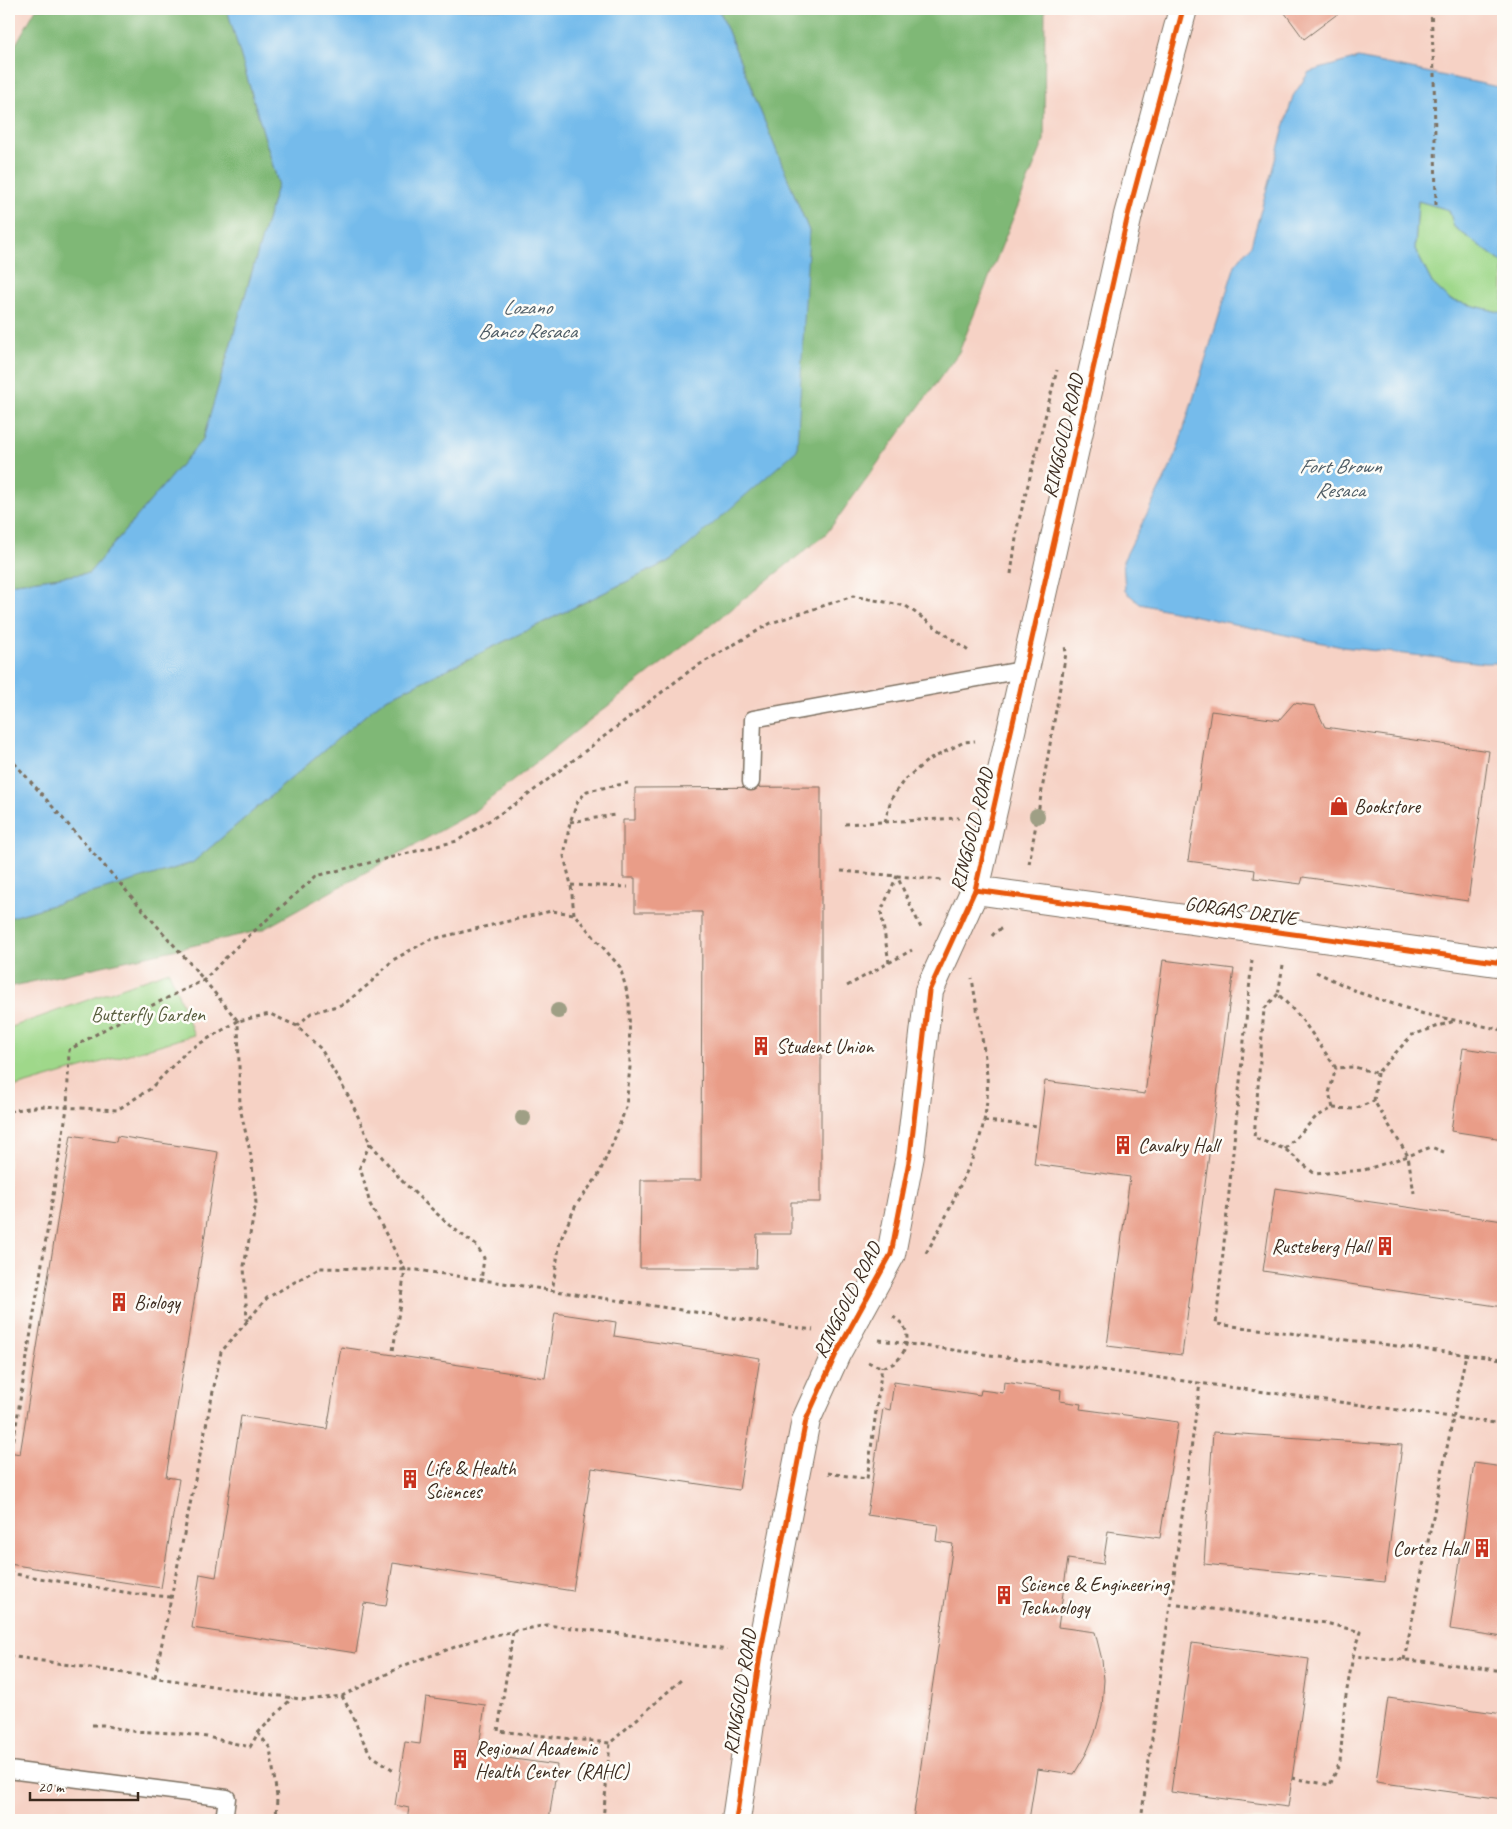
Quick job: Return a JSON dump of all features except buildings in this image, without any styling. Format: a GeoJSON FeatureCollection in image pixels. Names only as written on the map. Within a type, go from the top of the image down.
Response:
{"type":"FeatureCollection","features":[{"type":"Feature","properties":{"kind":"street","name":"RINGGOLD ROAD"},"geometry":{"type":"LineString","coordinates":[[736,1820],[760,1655],[806,1420],[836,1354],[891,1254],[910,1156],[929,991],[975,890],[1027,669],[1128,215],[1183,9]]}},
{"type":"Feature","properties":{"kind":"street","name":"GORGAS DRIVE"},"geometry":{"type":"LineString","coordinates":[[975,890],[1503,963]]}},
{"type":"Feature","properties":{"kind":"lane"},"geometry":{"type":"LineString","coordinates":[[751,782],[753,718],[1027,669]]}},
{"type":"Feature","properties":{"kind":"lane"},"geometry":{"type":"LineString","coordinates":[[9,1770],[227,1798],[224,1820]]}},
{"type":"Feature","properties":{"kind":"path"},"geometry":{"type":"LineString","coordinates":[[1431,9],[1436,206]]}},
{"type":"Feature","properties":{"kind":"path"},"geometry":{"type":"LineString","coordinates":[[9,1444],[13,1444],[67,1108],[69,1050],[112,1025],[204,980],[234,949],[316,876],[457,840],[520,801],[692,668],[771,623],[853,596],[906,606],[999,673]]}},
{"type":"Feature","properties":{"kind":"path"},"geometry":{"type":"LineString","coordinates":[[1039,865],[1029,864],[1066,653]]}},
{"type":"Feature","properties":{"kind":"path"},"geometry":{"type":"LineString","coordinates":[[885,822],[891,799],[904,780],[927,761],[964,742],[979,741]]}},
{"type":"Feature","properties":{"kind":"path"},"geometry":{"type":"LineString","coordinates":[[9,757],[238,1020],[240,1108],[251,1156],[256,1203],[244,1266],[247,1321]]}},
{"type":"Feature","properties":{"kind":"path"},"geometry":{"type":"LineString","coordinates":[[552,1292],[560,1241],[576,1204],[598,1176],[626,1107],[630,1067],[629,1000],[620,967],[574,914],[571,885],[564,856],[570,822],[578,801],[587,791],[628,783]]}},
{"type":"Feature","properties":{"kind":"path"},"geometry":{"type":"LineString","coordinates":[[570,822],[616,815]]}},
{"type":"Feature","properties":{"kind":"path"},"geometry":{"type":"LineString","coordinates":[[845,824],[962,818]]}},
{"type":"Feature","properties":{"kind":"path"},"geometry":{"type":"LineString","coordinates":[[841,871],[944,880]]}},
{"type":"Feature","properties":{"kind":"path"},"geometry":{"type":"LineString","coordinates":[[898,876],[922,929]]}},
{"type":"Feature","properties":{"kind":"path"},"geometry":{"type":"LineString","coordinates":[[889,963],[881,910],[898,876]]}},
{"type":"Feature","properties":{"kind":"path"},"geometry":{"type":"LineString","coordinates":[[571,885],[628,887]]}},
{"type":"Feature","properties":{"kind":"path"},"geometry":{"type":"LineString","coordinates":[[297,1026],[311,1013],[344,1004],[369,984],[393,960],[429,940],[551,912],[574,914]]}},
{"type":"Feature","properties":{"kind":"path"},"geometry":{"type":"LineString","coordinates":[[991,937],[996,931],[1009,926]]}},
{"type":"Feature","properties":{"kind":"path"},"geometry":{"type":"LineString","coordinates":[[847,986],[916,948]]}},
{"type":"Feature","properties":{"kind":"path"},"geometry":{"type":"LineString","coordinates":[[1253,957],[1216,1324],[1503,1359]]}},
{"type":"Feature","properties":{"kind":"path"},"geometry":{"type":"LineString","coordinates":[[1277,962],[1293,965]]}},
{"type":"Feature","properties":{"kind":"path"},"geometry":{"type":"LineString","coordinates":[[1283,963],[1278,994],[1264,1009],[1254,1138],[1285,1149],[1315,1174],[1364,1170],[1431,1147],[1444,1152]]}},
{"type":"Feature","properties":{"kind":"path"},"geometry":{"type":"LineString","coordinates":[[1312,970],[1360,993],[1424,1014],[1503,1030]]}},
{"type":"Feature","properties":{"kind":"path"},"geometry":{"type":"LineString","coordinates":[[924,1257],[939,1232],[969,1168],[979,1143],[984,1121],[987,1099],[987,1076],[972,978],[973,971]]}},
{"type":"Feature","properties":{"kind":"path"},"geometry":{"type":"LineString","coordinates":[[1278,994],[1301,1018],[1336,1068]]}},
{"type":"Feature","properties":{"kind":"path"},"geometry":{"type":"LineString","coordinates":[[9,1111],[41,1106],[116,1110],[150,1089],[187,1051],[238,1020],[270,1014],[297,1026],[321,1049],[351,1101],[370,1143],[403,1182],[449,1225],[477,1246],[484,1258],[481,1281]]}},
{"type":"Feature","properties":{"kind":"path"},"geometry":{"type":"LineString","coordinates":[[1414,1193],[1408,1156],[1374,1101],[1377,1073],[1412,1035],[1454,1021]]}},
{"type":"Feature","properties":{"kind":"path"},"geometry":{"type":"LineString","coordinates":[[1336,1068],[1354,1067],[1377,1073]]}},
{"type":"Feature","properties":{"kind":"path"},"geometry":{"type":"LineString","coordinates":[[1334,1108],[1329,1093],[1336,1068]]}},
{"type":"Feature","properties":{"kind":"path"},"geometry":{"type":"LineString","coordinates":[[1285,1149],[1316,1118],[1334,1108],[1354,1110],[1374,1101]]}},
{"type":"Feature","properties":{"kind":"path"},"geometry":{"type":"LineString","coordinates":[[984,1121],[1039,1126]]}},
{"type":"Feature","properties":{"kind":"path"},"geometry":{"type":"LineString","coordinates":[[370,1143],[360,1167],[365,1186],[370,1204],[405,1270],[393,1351]]}},
{"type":"Feature","properties":{"kind":"path"},"geometry":{"type":"LineString","coordinates":[[155,1677],[221,1352],[267,1298],[319,1268],[417,1270],[816,1331]]}},
{"type":"Feature","properties":{"kind":"path"},"geometry":{"type":"LineString","coordinates":[[867,1362],[888,1366],[899,1360],[907,1344],[906,1330],[900,1322],[890,1315]]}},
{"type":"Feature","properties":{"kind":"path"},"geometry":{"type":"LineString","coordinates":[[881,1332],[876,1340],[1503,1424]]}},
{"type":"Feature","properties":{"kind":"path"},"geometry":{"type":"LineString","coordinates":[[1404,1660],[1466,1354]]}},
{"type":"Feature","properties":{"kind":"path"},"geometry":{"type":"LineString","coordinates":[[825,1472],[867,1479],[882,1366]]}},
{"type":"Feature","properties":{"kind":"path"},"geometry":{"type":"LineString","coordinates":[[1141,1820],[1200,1383]]}},
{"type":"Feature","properties":{"kind":"path"},"geometry":{"type":"LineString","coordinates":[[9,1573],[136,1594],[171,1596]]}},
{"type":"Feature","properties":{"kind":"path"},"geometry":{"type":"LineString","coordinates":[[1178,1605],[1326,1623],[1361,1632],[1353,1656],[1345,1700],[1340,1762],[1330,1785],[1292,1778]]}},
{"type":"Feature","properties":{"kind":"path"},"geometry":{"type":"LineString","coordinates":[[9,1656],[307,1700],[342,1696],[405,1665],[480,1638],[547,1625],[730,1650]]}},
{"type":"Feature","properties":{"kind":"path"},"geometry":{"type":"LineString","coordinates":[[513,1632],[498,1731],[610,1743]]}},
{"type":"Feature","properties":{"kind":"path"},"geometry":{"type":"LineString","coordinates":[[1353,1656],[1503,1671]]}},
{"type":"Feature","properties":{"kind":"path"},"geometry":{"type":"LineString","coordinates":[[603,1820],[610,1743],[680,1680]]}},
{"type":"Feature","properties":{"kind":"path"},"geometry":{"type":"LineString","coordinates":[[342,1696],[371,1755],[395,1771]]}},
{"type":"Feature","properties":{"kind":"path"},"geometry":{"type":"LineString","coordinates":[[92,1725],[103,1725],[129,1731],[176,1733],[206,1737],[250,1747],[258,1733],[293,1698]]}},
{"type":"Feature","properties":{"kind":"path"},"geometry":{"type":"LineString","coordinates":[[258,1733],[270,1748],[277,1797],[276,1820]]}},
{"type":"Feature","properties":{"kind":"shaded area"},"geometry":{"type":"Polygon","coordinates":[[[9,9],[1503,9],[1503,1820],[9,1820],[9,9]]]}},
{"type":"Feature","properties":{"kind":"green space"},"geometry":{"type":"Polygon","coordinates":[[[36,9],[227,9],[278,183],[203,439],[89,573],[9,584],[9,56],[36,9]]]}},
{"type":"Feature","properties":{"kind":"green space"},"geometry":{"type":"Polygon","coordinates":[[[719,9],[1045,9],[1044,141],[959,352],[826,534],[472,813],[262,930],[9,987],[9,918],[192,863],[382,701],[673,559],[809,231],[719,9]]]}},
{"type":"Feature","properties":{"kind":"green space"},"geometry":{"type":"Polygon","coordinates":[[[1418,201],[1449,210],[1454,227],[1503,263],[1503,313],[1450,300],[1432,283],[1415,249],[1418,201]]]}},
{"type":"Feature","properties":{"kind":"green space","name":"Butterfly Garden"},"geometry":{"type":"Polygon","coordinates":[[[169,971],[194,1035],[9,1089],[9,1028],[169,971]]]}},
{"type":"Feature","properties":{"kind":"water","name":"Lozano Banco Resaca"},"geometry":{"type":"Polygon","coordinates":[[[227,9],[719,9],[809,231],[797,450],[673,559],[382,701],[192,863],[9,918],[9,584],[89,573],[203,439],[278,183],[227,9]]]}},
{"type":"Feature","properties":{"kind":"water","name":"Fort Brown Resaca"},"geometry":{"type":"Polygon","coordinates":[[[1358,58],[1503,88],[1503,263],[1454,227],[1449,210],[1418,201],[1415,249],[1432,283],[1450,300],[1503,313],[1503,663],[1484,663],[1342,647],[1140,604],[1125,591],[1123,561],[1174,460],[1235,265],[1251,245],[1293,96],[1309,72],[1358,58]]]}},
{"type":"Feature","properties":{"kind":"cycle path"},"geometry":{"type":"LineString","coordinates":[[736,1820],[760,1655],[806,1420],[836,1354],[891,1254],[910,1156],[929,991],[975,890],[1128,215],[1183,9]]}},
{"type":"Feature","properties":{"kind":"cycle path"},"geometry":{"type":"LineString","coordinates":[[975,890],[1503,963]]}},
{"type":"Feature","properties":{"kind":"place","name":"Bookstore"},"geometry":{"type":"Point","coordinates":[1339,806]}},
{"type":"Feature","properties":{"kind":"place","name":"Student Union"},"geometry":{"type":"Point","coordinates":[761,1046]}},
{"type":"Feature","properties":{"kind":"place","name":"Cavalry Hall"},"geometry":{"type":"Point","coordinates":[1123,1145]}},
{"type":"Feature","properties":{"kind":"place","name":"Rusteberg Hall"},"geometry":{"type":"Point","coordinates":[1385,1246]}},
{"type":"Feature","properties":{"kind":"place","name":"Biology"},"geometry":{"type":"Point","coordinates":[119,1302]}},
{"type":"Feature","properties":{"kind":"place","name":"Life & Health Sciences"},"geometry":{"type":"Point","coordinates":[410,1479]}},
{"type":"Feature","properties":{"kind":"place","name":"Cortez Hall"},"geometry":{"type":"Point","coordinates":[1482,1548]}},
{"type":"Feature","properties":{"kind":"place","name":"Science & Engineering Technology"},"geometry":{"type":"Point","coordinates":[1004,1595]}},
{"type":"Feature","properties":{"kind":"place","name":"Regional Academic Health Center (RAHC)"},"geometry":{"type":"Point","coordinates":[460,1759]}}]}
